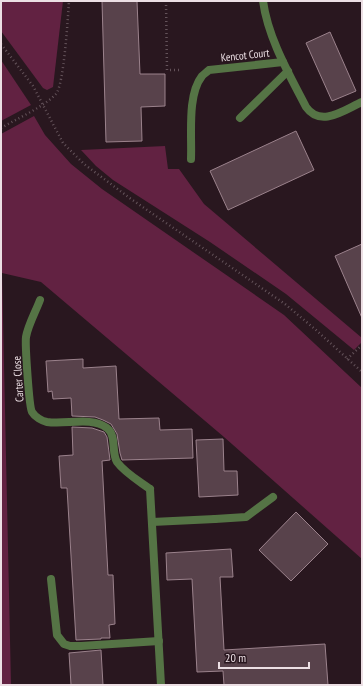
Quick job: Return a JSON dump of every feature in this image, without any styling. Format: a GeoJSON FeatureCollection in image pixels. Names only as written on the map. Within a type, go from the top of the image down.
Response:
{"type":"FeatureCollection","features":[{"type":"Feature","properties":{"kind":"street","name":"Kencot Court"},"geometry":{"type":"LineString","coordinates":[[263,1],[267,20],[283,62],[310,113],[317,117],[324,118],[362,102]]}},
{"type":"Feature","properties":{"kind":"street","name":"Kencot Court"},"geometry":{"type":"LineString","coordinates":[[209,70],[283,62]]}},
{"type":"Feature","properties":{"kind":"street"},"geometry":{"type":"LineString","coordinates":[[191,159],[192,107],[195,90],[202,76],[209,70]]}},
{"type":"Feature","properties":{"kind":"street"},"geometry":{"type":"LineString","coordinates":[[240,118],[288,71]]}},
{"type":"Feature","properties":{"kind":"street","name":"Carter Close"},"geometry":{"type":"LineString","coordinates":[[40,300],[26,337],[32,412],[47,422],[94,422],[106,427],[110,431],[117,461],[123,469],[150,489],[161,685]]}},
{"type":"Feature","properties":{"kind":"street"},"geometry":{"type":"LineString","coordinates":[[152,522],[246,517],[273,497]]}},
{"type":"Feature","properties":{"kind":"street"},"geometry":{"type":"LineString","coordinates":[[51,578],[57,635],[64,644],[70,646],[81,646],[159,641]]}},
{"type":"Feature","properties":{"kind":"path"},"geometry":{"type":"LineString","coordinates":[[1,128],[43,104],[56,94],[59,87],[68,24],[69,1]]}},
{"type":"Feature","properties":{"kind":"path"},"geometry":{"type":"LineString","coordinates":[[166,1],[167,70],[209,70]]}},
{"type":"Feature","properties":{"kind":"path"},"geometry":{"type":"LineString","coordinates":[[1,44],[23,72],[43,104],[64,143],[84,164],[137,203],[284,304],[316,330],[362,372]]}},
{"type":"Feature","properties":{"kind":"path"},"geometry":{"type":"LineString","coordinates":[[347,359],[362,345]]}},
{"type":"Feature","properties":{"kind":"shaded area"},"geometry":{"type":"Polygon","coordinates":[[[1,1],[63,1],[53,87],[47,90],[43,88],[1,31],[1,1]]]}},
{"type":"Feature","properties":{"kind":"shaded area"},"geometry":{"type":"Polygon","coordinates":[[[1,60],[31,105],[1,121],[1,60]]]}},
{"type":"Feature","properties":{"kind":"shaded area"},"geometry":{"type":"Polygon","coordinates":[[[34,116],[45,135],[71,164],[102,189],[284,315],[362,388],[362,559],[224,437],[41,282],[2,273],[11,685],[1,685],[1,134],[34,116]]]}},
{"type":"Feature","properties":{"kind":"shaded area"},"geometry":{"type":"Polygon","coordinates":[[[165,146],[168,169],[179,169],[204,204],[362,338],[362,342],[354,350],[286,294],[210,242],[113,180],[96,166],[81,150],[165,146]]]}},
{"type":"Feature","properties":{"kind":"building"},"geometry":{"type":"Polygon","coordinates":[[[102,1],[137,1],[140,74],[165,74],[165,106],[141,107],[142,141],[106,142],[102,1]]]}},
{"type":"Feature","properties":{"kind":"building"},"geometry":{"type":"Polygon","coordinates":[[[330,32],[356,91],[332,101],[306,43],[330,32]]]}},
{"type":"Feature","properties":{"kind":"building"},"geometry":{"type":"Polygon","coordinates":[[[296,131],[314,170],[228,210],[210,171],[296,131]]]}},
{"type":"Feature","properties":{"kind":"building"},"geometry":{"type":"Polygon","coordinates":[[[362,244],[362,318],[335,256],[362,244]]]}},
{"type":"Feature","properties":{"kind":"building"},"geometry":{"type":"Polygon","coordinates":[[[83,359],[83,368],[116,366],[119,419],[159,418],[160,430],[192,429],[193,458],[122,460],[117,434],[111,424],[95,417],[72,416],[71,398],[53,399],[52,391],[48,392],[46,361],[83,359]]]}},
{"type":"Feature","properties":{"kind":"building"},"geometry":{"type":"Polygon","coordinates":[[[72,427],[92,428],[104,432],[107,437],[110,460],[102,461],[108,575],[113,575],[115,624],[109,625],[110,638],[76,640],[67,488],[61,488],[59,456],[73,455],[72,427]]]}},
{"type":"Feature","properties":{"kind":"building"},"geometry":{"type":"Polygon","coordinates":[[[223,439],[224,471],[237,471],[238,495],[199,497],[196,440],[223,439]]]}},
{"type":"Feature","properties":{"kind":"building"},"geometry":{"type":"Polygon","coordinates":[[[296,512],[328,544],[291,581],[259,550],[296,512]]]}},
{"type":"Feature","properties":{"kind":"building"},"geometry":{"type":"Polygon","coordinates":[[[231,549],[233,577],[220,577],[224,650],[325,644],[328,685],[224,685],[223,671],[197,672],[192,579],[167,580],[166,553],[231,549]]]}},
{"type":"Feature","properties":{"kind":"building"},"geometry":{"type":"Polygon","coordinates":[[[101,650],[103,685],[71,685],[69,653],[101,650]]]}}]}
